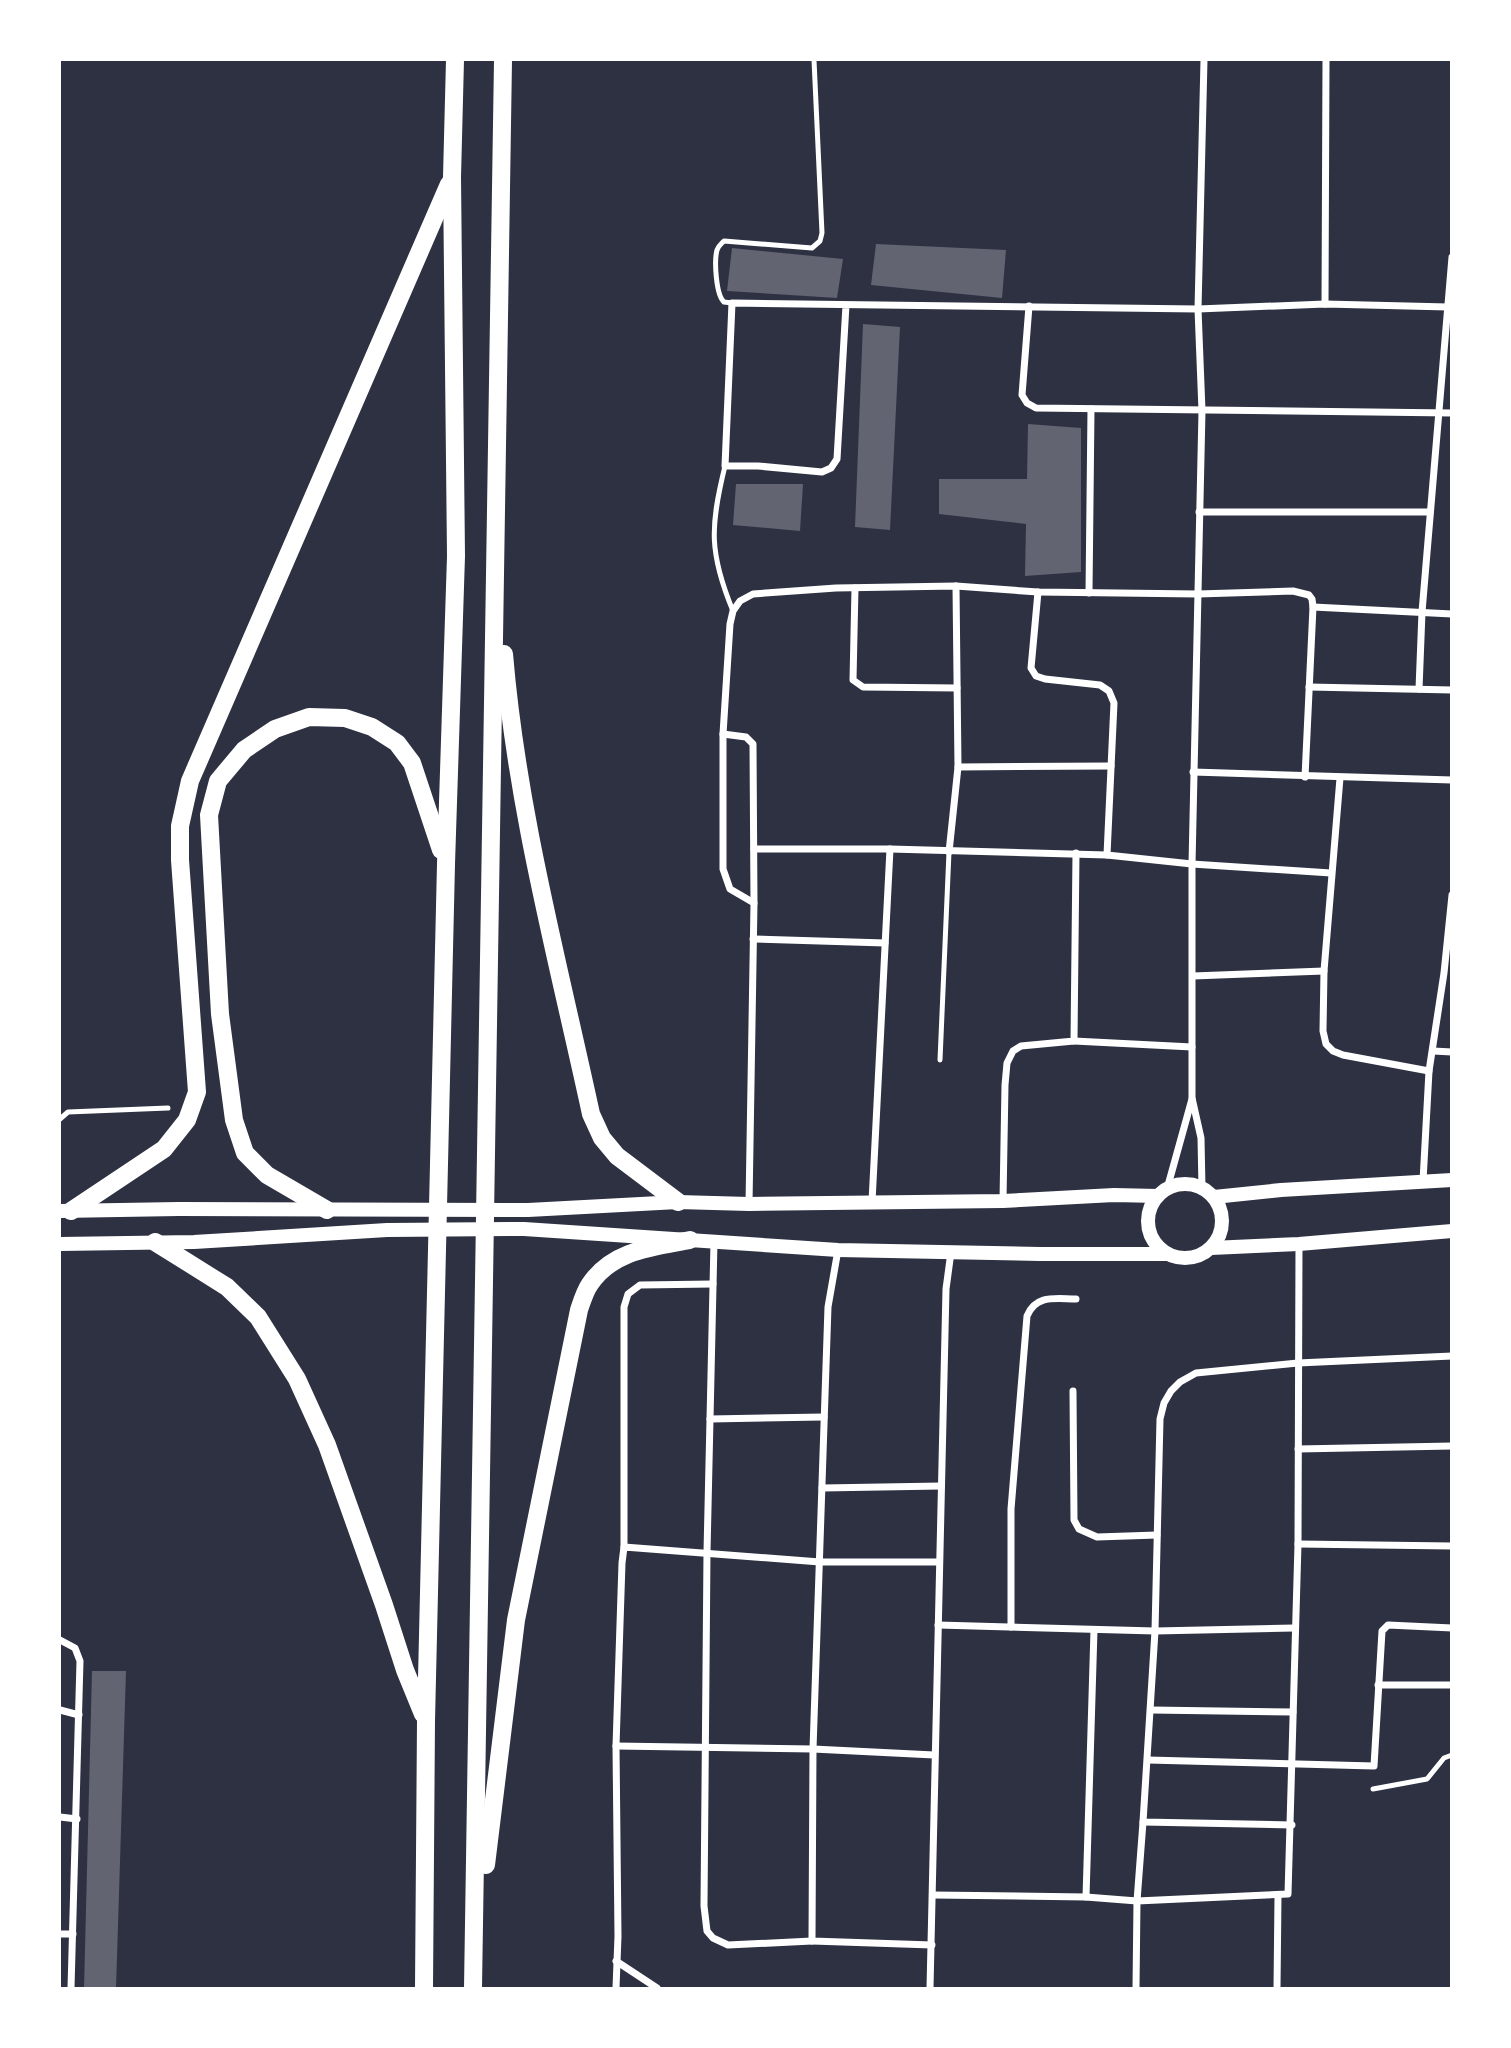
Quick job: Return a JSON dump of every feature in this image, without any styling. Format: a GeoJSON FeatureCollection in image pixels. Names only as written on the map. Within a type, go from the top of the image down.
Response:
{"type":"FeatureCollection","features":[{"type":"Feature","properties":{"kind":"highway"},"geometry":{"type":"LineString","coordinates":[[424,1989],[426,1721],[456,556],[452,177],[454,60]]}},
{"type":"Feature","properties":{"kind":"highway"},"geometry":{"type":"LineString","coordinates":[[473,1989],[503,60]]}},
{"type":"Feature","properties":{"kind":"highway"},"geometry":{"type":"LineString","coordinates":[[65,1211],[164,1149],[187,1120],[197,1092],[180,826],[190,781],[452,177]]}},
{"type":"Feature","properties":{"kind":"highway"},"geometry":{"type":"LineString","coordinates":[[497,565],[509,705],[529,836],[591,1114],[602,1138],[617,1156],[678,1202]]}},
{"type":"Feature","properties":{"kind":"highway"},"geometry":{"type":"LineString","coordinates":[[327,1210],[267,1175],[245,1153],[234,1120],[220,1014],[209,815],[218,781],[244,750],[275,729],[309,717],[345,718],[372,727],[397,743],[412,763],[446,864]]}},
{"type":"Feature","properties":{"kind":"highway"},"geometry":{"type":"LineString","coordinates":[[474,1948],[485,1880],[487,1841],[516,1620],[579,1310],[589,1284],[610,1263],[637,1250],[690,1240]]}},
{"type":"Feature","properties":{"kind":"highway"},"geometry":{"type":"LineString","coordinates":[[155,1242],[227,1287],[258,1317],[297,1378],[327,1445],[405,1670],[426,1721]]}},
{"type":"Feature","properties":{"kind":"main road"},"geometry":{"type":"LineString","coordinates":[[65,1211],[528,1210],[678,1202],[749,1204],[1003,1201],[1163,1192],[1178,1185],[1191,1185],[1208,1193],[1451,1180]]}},
{"type":"Feature","properties":{"kind":"main road"},"geometry":{"type":"LineString","coordinates":[[1163,1192],[1151,1207],[1148,1220],[1150,1233],[1157,1245],[1167,1254]]}},
{"type":"Feature","properties":{"kind":"main road"},"geometry":{"type":"LineString","coordinates":[[1208,1193],[1220,1210],[1222,1223],[1219,1237],[1211,1248]]}},
{"type":"Feature","properties":{"kind":"main road"},"geometry":{"type":"LineString","coordinates":[[60,1244],[387,1230],[524,1229],[838,1250],[1167,1254],[1190,1258],[1211,1248],[1299,1244],[1451,1231]]}},
{"type":"Feature","properties":{"kind":"street"},"geometry":{"type":"LineString","coordinates":[[1204,60],[1198,309],[1202,411],[1193,772],[1192,1098],[1201,1138],[1208,1193]]}},
{"type":"Feature","properties":{"kind":"street"},"geometry":{"type":"LineString","coordinates":[[1325,304],[1326,60]]}},
{"type":"Feature","properties":{"kind":"street"},"geometry":{"type":"LineString","coordinates":[[1419,689],[1422,612],[1451,257]]}},
{"type":"Feature","properties":{"kind":"street"},"geometry":{"type":"LineString","coordinates":[[846,305],[837,459],[831,468],[822,472],[725,466],[732,303],[1198,309],[1325,304],[1448,307]]}},
{"type":"Feature","properties":{"kind":"street"},"geometry":{"type":"LineString","coordinates":[[1029,306],[1022,395],[1027,403],[1036,408],[1451,413]]}},
{"type":"Feature","properties":{"kind":"street"},"geometry":{"type":"LineString","coordinates":[[1090,593],[1091,409]]}},
{"type":"Feature","properties":{"kind":"street"},"geometry":{"type":"LineString","coordinates":[[1199,512],[1430,512]]}},
{"type":"Feature","properties":{"kind":"street"},"geometry":{"type":"LineString","coordinates":[[949,852],[958,767],[956,586]]}},
{"type":"Feature","properties":{"kind":"street"},"geometry":{"type":"LineString","coordinates":[[754,903],[730,889],[723,870],[723,734],[733,611],[740,601],[753,594],[956,586],[1038,592],[1198,594],[1293,591],[1309,595],[1313,607],[1305,777]]}},
{"type":"Feature","properties":{"kind":"street"},"geometry":{"type":"LineString","coordinates":[[855,588],[853,680],[856,684],[863,687],[957,688]]}},
{"type":"Feature","properties":{"kind":"street"},"geometry":{"type":"LineString","coordinates":[[1038,592],[1031,668],[1036,676],[1100,685],[1109,691],[1114,703],[1107,855]]}},
{"type":"Feature","properties":{"kind":"street"},"geometry":{"type":"LineString","coordinates":[[1313,607],[1451,614]]}},
{"type":"Feature","properties":{"kind":"street"},"geometry":{"type":"LineString","coordinates":[[1309,687],[1451,690]]}},
{"type":"Feature","properties":{"kind":"street"},"geometry":{"type":"LineString","coordinates":[[723,734],[746,737],[753,744],[754,903],[749,1204]]}},
{"type":"Feature","properties":{"kind":"street"},"geometry":{"type":"LineString","coordinates":[[958,767],[1111,766]]}},
{"type":"Feature","properties":{"kind":"street"},"geometry":{"type":"LineString","coordinates":[[1193,772],[1451,780]]}},
{"type":"Feature","properties":{"kind":"street"},"geometry":{"type":"LineString","coordinates":[[1340,778],[1324,971],[1326,1044],[1333,1051],[1359,1059],[1429,1071]]}},
{"type":"Feature","properties":{"kind":"street"},"geometry":{"type":"LineString","coordinates":[[754,849],[1076,853],[1331,873]]}},
{"type":"Feature","properties":{"kind":"street"},"geometry":{"type":"LineString","coordinates":[[872,1202],[890,849]]}},
{"type":"Feature","properties":{"kind":"street"},"geometry":{"type":"LineString","coordinates":[[1074,1041],[1076,853]]}},
{"type":"Feature","properties":{"kind":"street"},"geometry":{"type":"LineString","coordinates":[[1423,1182],[1429,1071],[1448,973],[1451,895]]}},
{"type":"Feature","properties":{"kind":"street"},"geometry":{"type":"LineString","coordinates":[[753,939],[885,943]]}},
{"type":"Feature","properties":{"kind":"street"},"geometry":{"type":"LineString","coordinates":[[1193,976],[1324,971]]}},
{"type":"Feature","properties":{"kind":"street"},"geometry":{"type":"LineString","coordinates":[[1003,1201],[1007,1063],[1013,1051],[1021,1045],[1074,1041],[1192,1047]]}},
{"type":"Feature","properties":{"kind":"street"},"geometry":{"type":"LineString","coordinates":[[1433,1051],[1451,1052]]}},
{"type":"Feature","properties":{"kind":"street"},"geometry":{"type":"LineString","coordinates":[[1163,1192],[1192,1098]]}},
{"type":"Feature","properties":{"kind":"street"},"geometry":{"type":"LineString","coordinates":[[714,1241],[707,1552],[706,1931],[713,1938],[728,1945],[812,1941],[932,1945]]}},
{"type":"Feature","properties":{"kind":"street"},"geometry":{"type":"LineString","coordinates":[[933,1895],[1086,1897],[1137,1901],[1288,1895],[1298,1544],[1299,1244]]}},
{"type":"Feature","properties":{"kind":"street"},"geometry":{"type":"LineString","coordinates":[[812,1941],[813,1749],[828,1307],[838,1250]]}},
{"type":"Feature","properties":{"kind":"street"},"geometry":{"type":"LineString","coordinates":[[930,1989],[946,1289],[951,1252]]}},
{"type":"Feature","properties":{"kind":"street"},"geometry":{"type":"LineString","coordinates":[[616,1989],[616,1746],[624,1547],[624,1307],[628,1294],[640,1285],[713,1284]]}},
{"type":"Feature","properties":{"kind":"street"},"geometry":{"type":"LineString","coordinates":[[1010,1627],[1011,1509],[1027,1316],[1035,1303],[1045,1299],[1076,1299]]}},
{"type":"Feature","properties":{"kind":"street"},"geometry":{"type":"LineString","coordinates":[[1136,1989],[1137,1901],[1149,1760],[1155,1631],[1160,1419],[1164,1403],[1180,1382],[1196,1373],[1298,1363],[1451,1356]]}},
{"type":"Feature","properties":{"kind":"street"},"geometry":{"type":"LineString","coordinates":[[1073,1391],[1074,1520],[1079,1529],[1097,1537],[1157,1535]]}},
{"type":"Feature","properties":{"kind":"street"},"geometry":{"type":"LineString","coordinates":[[710,1419],[824,1417]]}},
{"type":"Feature","properties":{"kind":"street"},"geometry":{"type":"LineString","coordinates":[[1298,1449],[1451,1446]]}},
{"type":"Feature","properties":{"kind":"street"},"geometry":{"type":"LineString","coordinates":[[822,1488],[941,1486]]}},
{"type":"Feature","properties":{"kind":"street"},"geometry":{"type":"LineString","coordinates":[[1298,1544],[1451,1546]]}},
{"type":"Feature","properties":{"kind":"street"},"geometry":{"type":"LineString","coordinates":[[624,1547],[820,1562],[939,1562]]}},
{"type":"Feature","properties":{"kind":"street"},"geometry":{"type":"LineString","coordinates":[[937,1625],[1155,1631],[1294,1628]]}},
{"type":"Feature","properties":{"kind":"street"},"geometry":{"type":"LineString","coordinates":[[1149,1760],[1374,1766],[1381,1636],[1384,1628],[1388,1625],[1451,1628]]}},
{"type":"Feature","properties":{"kind":"street"},"geometry":{"type":"LineString","coordinates":[[1086,1897],[1094,1630]]}},
{"type":"Feature","properties":{"kind":"street"},"geometry":{"type":"LineString","coordinates":[[60,1640],[75,1648],[80,1661],[71,1989]]}},
{"type":"Feature","properties":{"kind":"street"},"geometry":{"type":"LineString","coordinates":[[1378,1685],[1451,1685]]}},
{"type":"Feature","properties":{"kind":"street"},"geometry":{"type":"LineString","coordinates":[[60,1710],[79,1715]]}},
{"type":"Feature","properties":{"kind":"street"},"geometry":{"type":"LineString","coordinates":[[1150,1710],[1293,1712]]}},
{"type":"Feature","properties":{"kind":"street"},"geometry":{"type":"LineString","coordinates":[[616,1746],[813,1749],[934,1755]]}},
{"type":"Feature","properties":{"kind":"street"},"geometry":{"type":"LineString","coordinates":[[60,1817],[77,1819]]}},
{"type":"Feature","properties":{"kind":"street"},"geometry":{"type":"LineString","coordinates":[[1143,1822],[1292,1825]]}},
{"type":"Feature","properties":{"kind":"street"},"geometry":{"type":"LineString","coordinates":[[1277,1989],[1278,1896]]}},
{"type":"Feature","properties":{"kind":"street"},"geometry":{"type":"LineString","coordinates":[[60,1934],[73,1934]]}},
{"type":"Feature","properties":{"kind":"street"},"geometry":{"type":"LineString","coordinates":[[616,1961],[657,1989]]}},
{"type":"Feature","properties":{"kind":"lane"},"geometry":{"type":"LineString","coordinates":[[732,303],[724,302],[718,294],[717,251],[724,241],[812,248],[820,241],[822,233],[814,60]]}},
{"type":"Feature","properties":{"kind":"lane"},"geometry":{"type":"LineString","coordinates":[[725,466],[716,505],[715,556],[720,580],[733,611]]}},
{"type":"Feature","properties":{"kind":"lane"},"geometry":{"type":"LineString","coordinates":[[940,1060],[949,852]]}},
{"type":"Feature","properties":{"kind":"lane"},"geometry":{"type":"LineString","coordinates":[[60,1119],[68,1112],[168,1108]]}},
{"type":"Feature","properties":{"kind":"lane"},"geometry":{"type":"LineString","coordinates":[[1373,1788],[1427,1779],[1444,1758],[1451,1755]]}},
{"type":"Feature","properties":{"kind":"building"},"geometry":{"type":"Polygon","coordinates":[[[876,244],[1006,250],[1002,298],[871,285],[876,244]]]}},
{"type":"Feature","properties":{"kind":"building"},"geometry":{"type":"Polygon","coordinates":[[[732,248],[843,259],[837,298],[727,291],[732,248]]]}},
{"type":"Feature","properties":{"kind":"building"},"geometry":{"type":"Polygon","coordinates":[[[863,324],[900,327],[890,530],[855,527],[863,324]]]}},
{"type":"Feature","properties":{"kind":"building"},"geometry":{"type":"Polygon","coordinates":[[[1028,424],[1081,428],[1081,572],[1025,576],[1026,524],[939,514],[939,479],[1027,479],[1028,424]]]}},
{"type":"Feature","properties":{"kind":"building"},"geometry":{"type":"Polygon","coordinates":[[[736,484],[803,484],[800,531],[733,525],[736,484]]]}},
{"type":"Feature","properties":{"kind":"building"},"geometry":{"type":"Polygon","coordinates":[[[92,1671],[126,1671],[116,1989],[84,1989],[92,1671]]]}}]}
